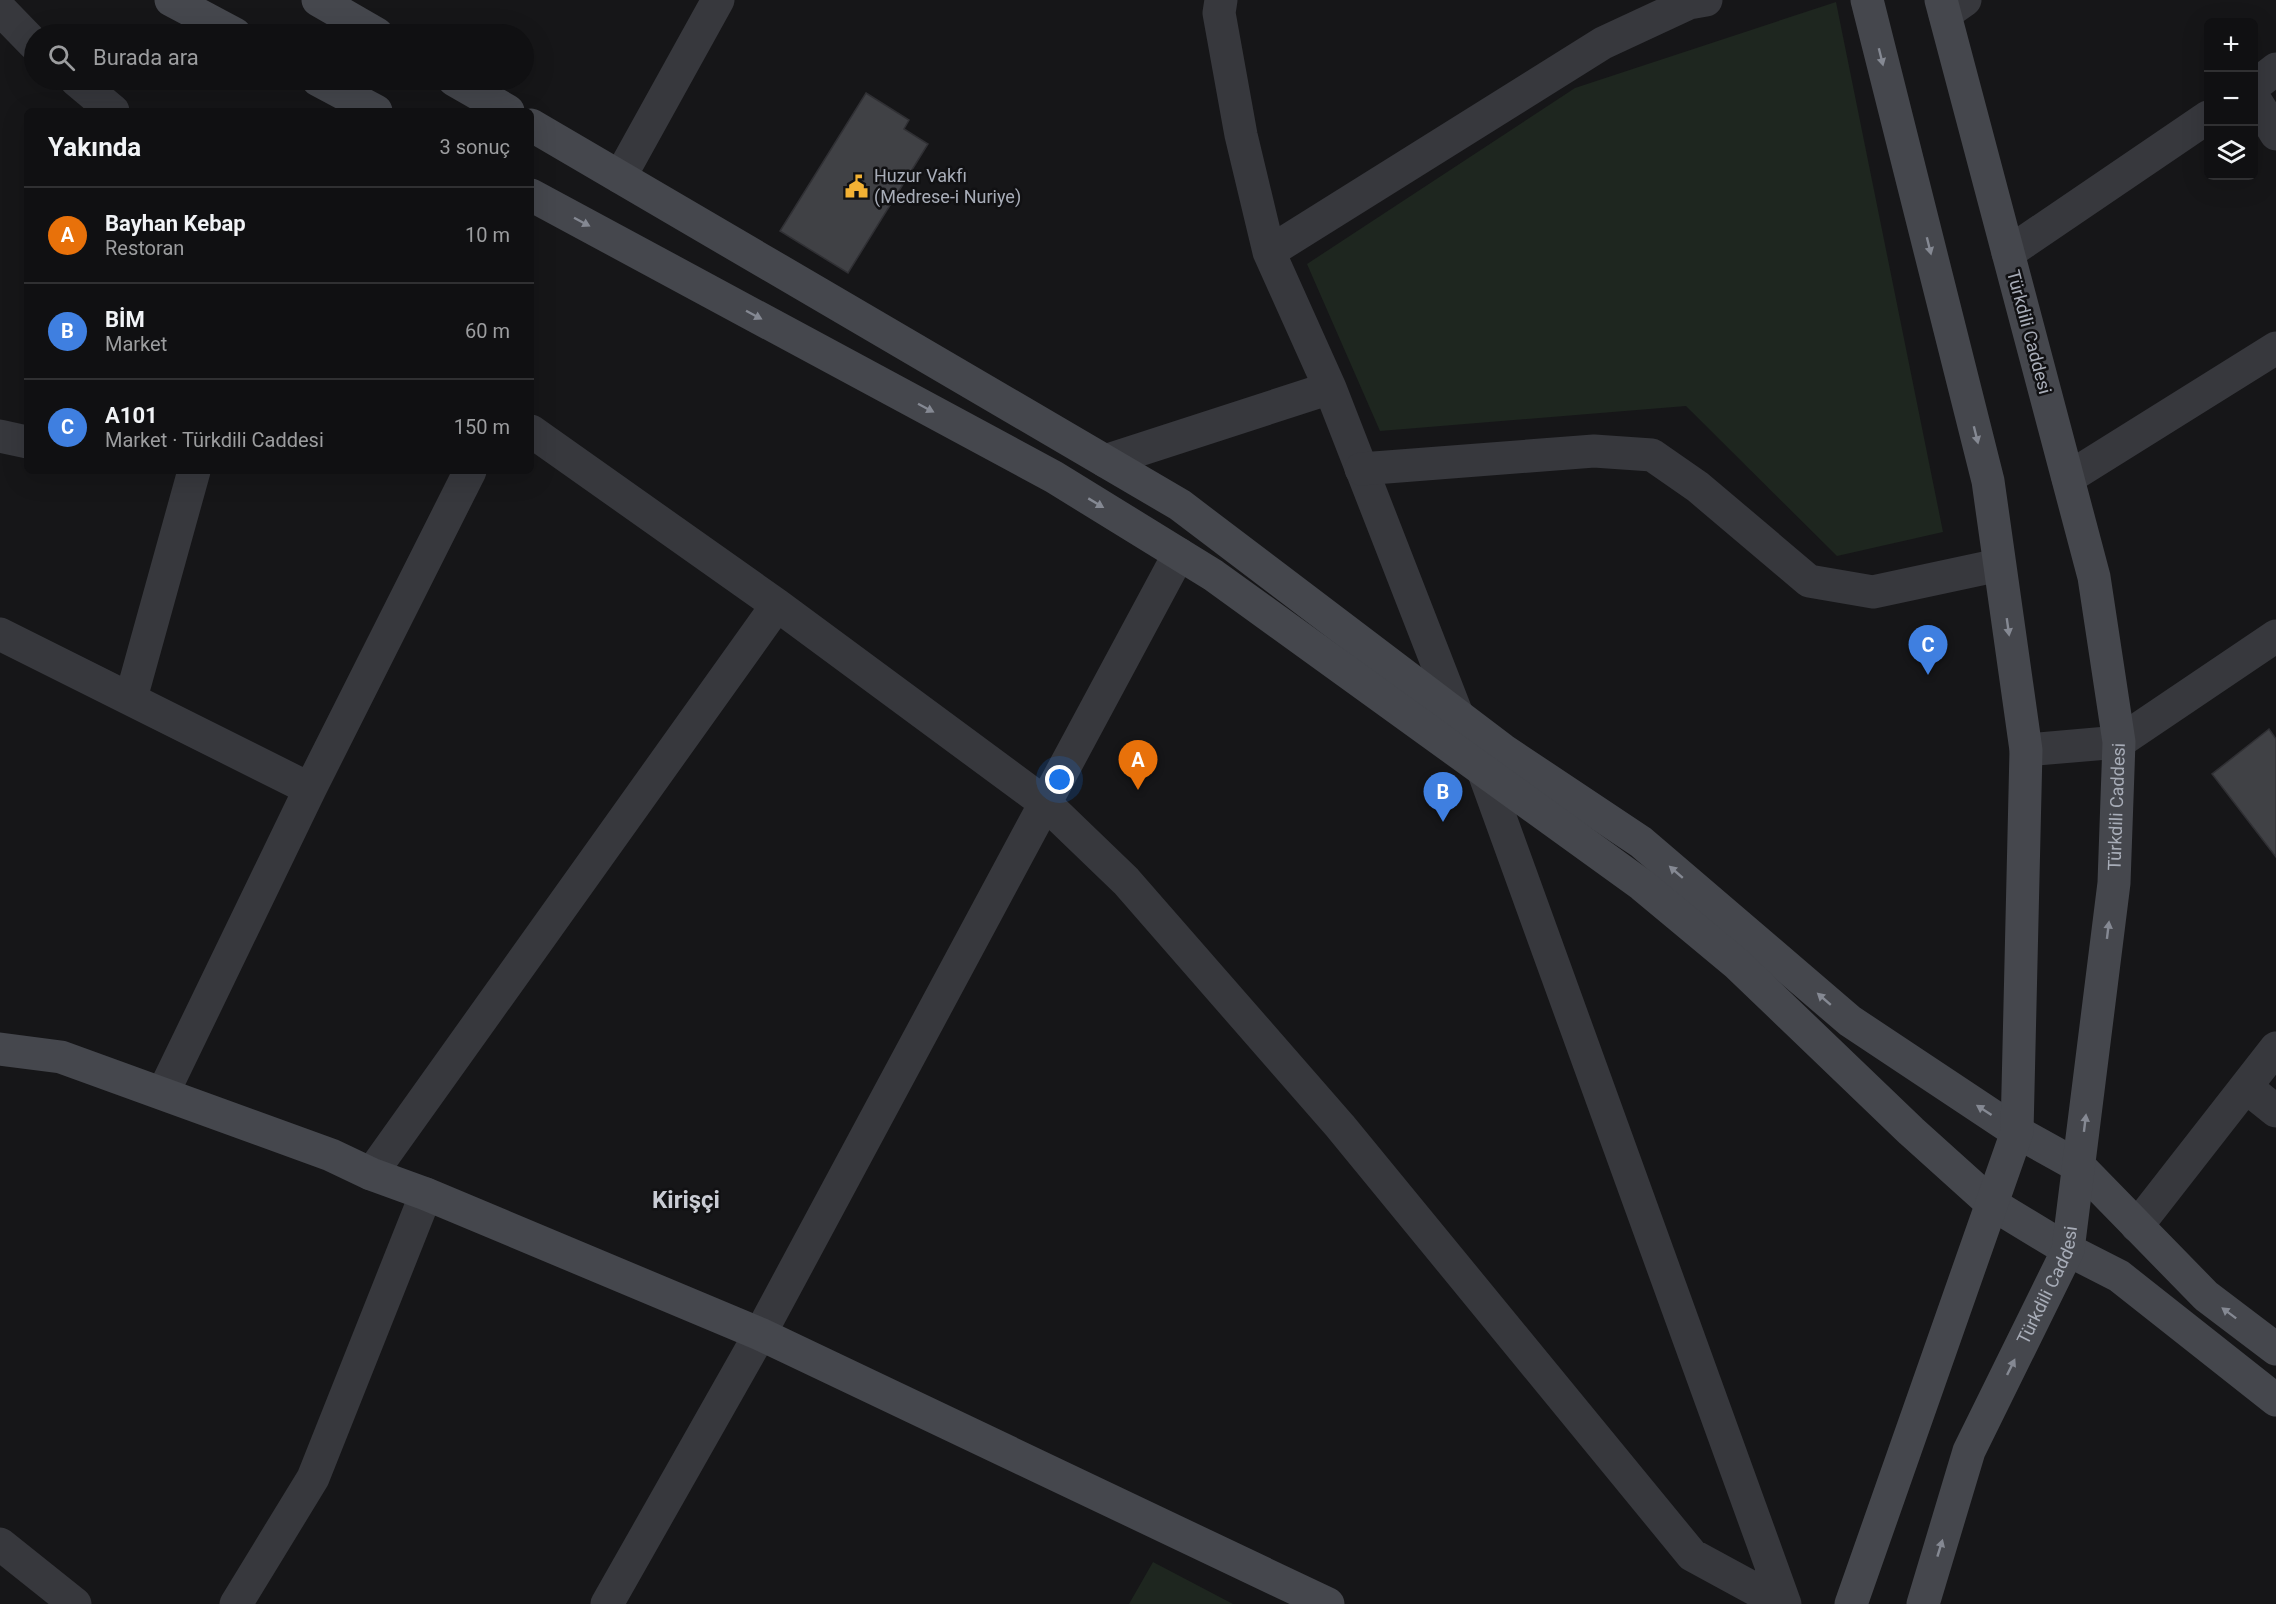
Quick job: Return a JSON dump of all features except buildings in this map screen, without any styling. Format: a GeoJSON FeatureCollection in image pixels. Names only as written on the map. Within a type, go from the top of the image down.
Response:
{"type":"FeatureCollection","features":[{"type":"Feature","properties":{"kind":"main road"},"geometry":{"type":"LineString","coordinates":[[171,0],[216,24]]}},
{"type":"Feature","properties":{"kind":"main road"},"geometry":{"type":"LineString","coordinates":[[318,0],[360,24]]}},
{"type":"Feature","properties":{"kind":"main road"},"geometry":{"type":"LineString","coordinates":[[1851,1604],[2017,1132],[2026,750],[1988,481],[1867,0]]}},
{"type":"Feature","properties":{"kind":"main road","name":"Türkdili Caddesi"},"geometry":{"type":"LineString","coordinates":[[1923,1604],[1970,1451],[2068,1250],[2114,883],[2119,742],[2094,577],[2008,254],[1950,5]]}},
{"type":"Feature","properties":{"kind":"main road"},"geometry":{"type":"LineString","coordinates":[[337,90],[370,108]]}},
{"type":"Feature","properties":{"kind":"main road"},"geometry":{"type":"LineString","coordinates":[[471,90],[503,108]]}},
{"type":"Feature","properties":{"kind":"main road"},"geometry":{"type":"LineString","coordinates":[[534,127],[1180,505],[1503,750],[1641,842],[1850,1021],[2017,1132],[2080,1167],[2206,1296],[2276,1348]]}},
{"type":"Feature","properties":{"kind":"main road"},"geometry":{"type":"LineString","coordinates":[[534,197],[1054,477],[1213,575],[1642,885],[1737,964],[1911,1131],[1992,1204],[2068,1250],[2119,1276],[2276,1400]]}},
{"type":"Feature","properties":{"kind":"main road"},"geometry":{"type":"LineString","coordinates":[[0,1049],[60,1057],[331,1155],[371,1174],[426,1194],[760,1334],[1328,1604]]}},
{"type":"Feature","properties":{"kind":"street"},"geometry":{"type":"LineString","coordinates":[[620,177],[718,0]]}},
{"type":"Feature","properties":{"kind":"street"},"geometry":{"type":"LineString","coordinates":[[1221,0],[1219,13],[1240,135],[1269,252],[1330,388],[1458,717]]}},
{"type":"Feature","properties":{"kind":"street"},"geometry":{"type":"LineString","coordinates":[[1269,252],[1603,43],[1689,3],[1706,0]]}},
{"type":"Feature","properties":{"kind":"street"},"geometry":{"type":"LineString","coordinates":[[0,9],[24,34]]}},
{"type":"Feature","properties":{"kind":"street"},"geometry":{"type":"LineString","coordinates":[[2258,82],[2276,69]]}},
{"type":"Feature","properties":{"kind":"street"},"geometry":{"type":"LineString","coordinates":[[88,90],[109,108]]}},
{"type":"Feature","properties":{"kind":"street"},"geometry":{"type":"LineString","coordinates":[[2258,106],[2276,134]]}},
{"type":"Feature","properties":{"kind":"street"},"geometry":{"type":"LineString","coordinates":[[2008,254],[2204,120]]}},
{"type":"Feature","properties":{"kind":"street"},"geometry":{"type":"LineString","coordinates":[[2068,478],[2276,348]]}},
{"type":"Feature","properties":{"kind":"street"},"geometry":{"type":"LineString","coordinates":[[1105,461],[1330,388]]}},
{"type":"Feature","properties":{"kind":"street"},"geometry":{"type":"LineString","coordinates":[[534,432],[777,605],[1045,803],[1126,881],[1340,1126],[1692,1554],[1784,1604]]}},
{"type":"Feature","properties":{"kind":"street"},"geometry":{"type":"LineString","coordinates":[[0,436],[24,441]]}},
{"type":"Feature","properties":{"kind":"street"},"geometry":{"type":"LineString","coordinates":[[1361,469],[1594,451],[1652,455],[1698,487],[1809,581],[1873,592],[1999,565]]}},
{"type":"Feature","properties":{"kind":"street"},"geometry":{"type":"LineString","coordinates":[[131,698],[193,474]]}},
{"type":"Feature","properties":{"kind":"street"},"geometry":{"type":"LineString","coordinates":[[163,1093],[310,789],[469,474]]}},
{"type":"Feature","properties":{"kind":"street"},"geometry":{"type":"LineString","coordinates":[[607,1604],[760,1334],[1179,554]]}},
{"type":"Feature","properties":{"kind":"street"},"geometry":{"type":"LineString","coordinates":[[371,1174],[777,605]]}},
{"type":"Feature","properties":{"kind":"street"},"geometry":{"type":"LineString","coordinates":[[0,634],[310,789]]}},
{"type":"Feature","properties":{"kind":"street"},"geometry":{"type":"LineString","coordinates":[[2026,750],[2119,742],[2276,636]]}},
{"type":"Feature","properties":{"kind":"street"},"geometry":{"type":"LineString","coordinates":[[1484,773],[1784,1604]]}},
{"type":"Feature","properties":{"kind":"street"},"geometry":{"type":"LineString","coordinates":[[2137,1226],[2276,1048]]}},
{"type":"Feature","properties":{"kind":"street"},"geometry":{"type":"LineString","coordinates":[[2246,1087],[2276,1111]]}},
{"type":"Feature","properties":{"kind":"street"},"geometry":{"type":"LineString","coordinates":[[236,1604],[313,1478],[426,1194]]}},
{"type":"Feature","properties":{"kind":"street"},"geometry":{"type":"LineString","coordinates":[[0,1544],[75,1604]]}},
{"type":"Feature","properties":{"kind":"shaded area"},"geometry":{"type":"Polygon","coordinates":[[[1836,2],[1943,532],[1837,556],[1686,406],[1380,431],[1307,264],[1575,88],[1836,2]]]}},
{"type":"Feature","properties":{"kind":"shaded area"},"geometry":{"type":"Polygon","coordinates":[[[1153,1562],[1233,1604],[1129,1604],[1153,1562]]]}},
{"type":"Feature","properties":{"kind":"place","name":"Huzur Vakfı (Medrese-i Nuriye)"},"geometry":{"type":"Point","coordinates":[856,186]}},
{"type":"Feature","properties":{"kind":"place","name":"A101"},"geometry":{"type":"Point","coordinates":[1928,675]}},
{"type":"Feature","properties":{"kind":"place","name":"Bayhan Kebap"},"geometry":{"type":"Point","coordinates":[1138,790]}},
{"type":"Feature","properties":{"kind":"place","name":"BİM"},"geometry":{"type":"Point","coordinates":[1443,822]}},
{"type":"Feature","properties":{"kind":"district","name":"Kirişçi"},"geometry":{"type":"Point","coordinates":[686,1200]}}]}
